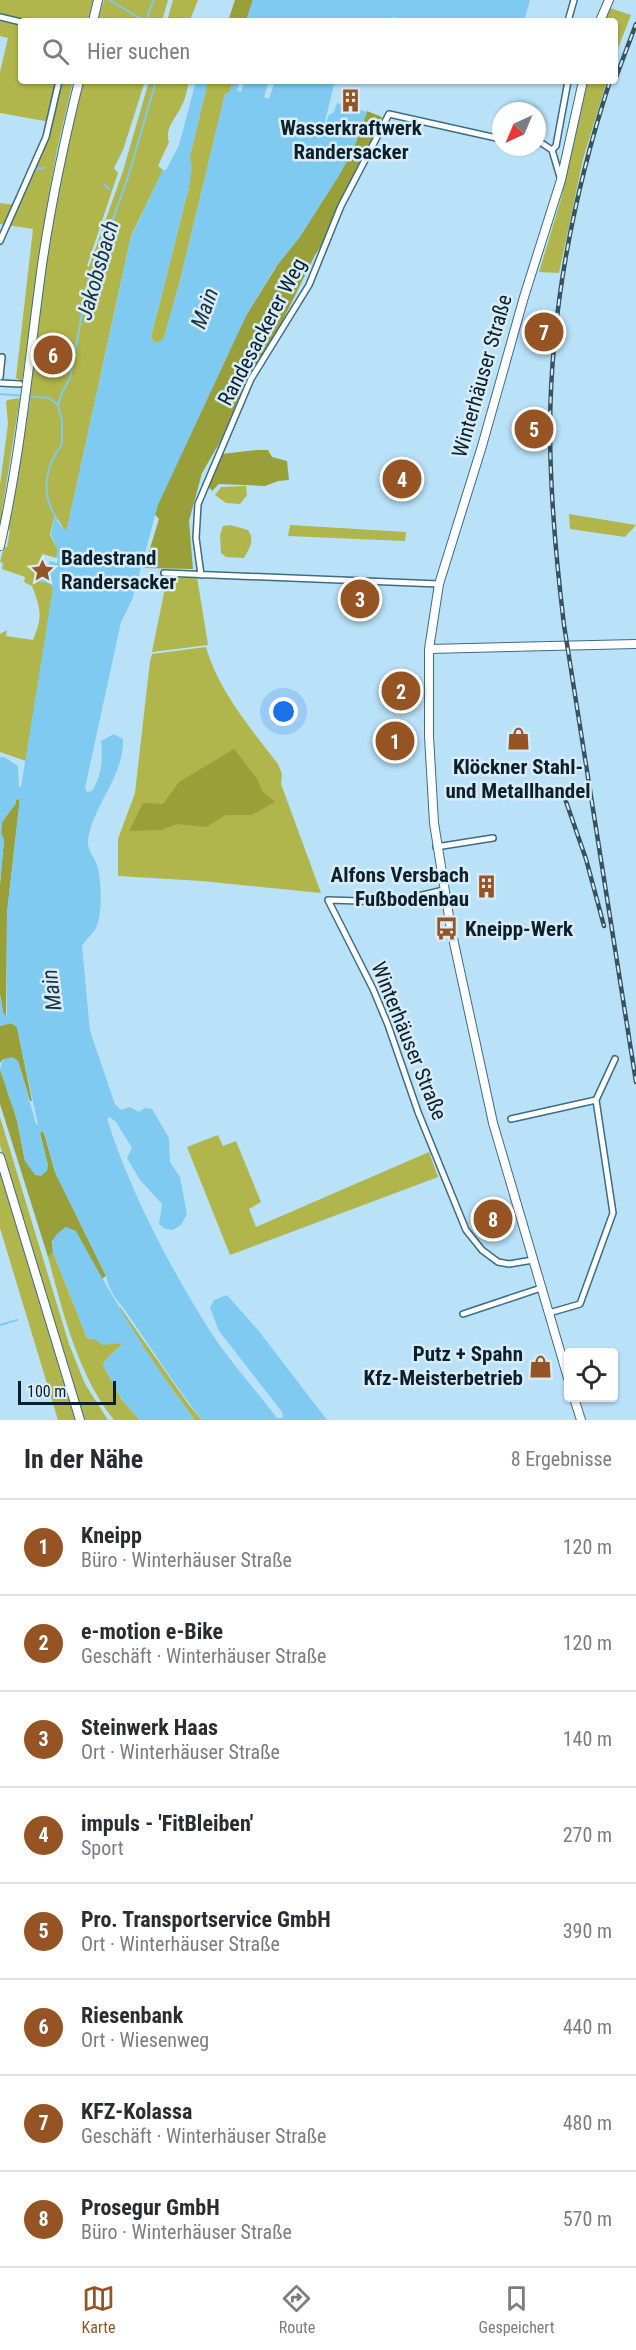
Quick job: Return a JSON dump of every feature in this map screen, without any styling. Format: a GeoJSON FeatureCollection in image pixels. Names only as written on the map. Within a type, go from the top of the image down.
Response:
{"type":"FeatureCollection","features":[{"type":"Feature","properties":{"kind":"main road"},"geometry":{"type":"LineString","coordinates":[[94,18],[98,0]]}},
{"type":"Feature","properties":{"kind":"main road"},"geometry":{"type":"LineString","coordinates":[[601,18],[609,0]]}},
{"type":"Feature","properties":{"kind":"main road"},"geometry":{"type":"LineString","coordinates":[[0,546],[8,512],[25,400],[24,383],[54,193],[78,84]]}},
{"type":"Feature","properties":{"kind":"main road","name":"Winterhäuser Straße"},"geometry":{"type":"LineString","coordinates":[[564,1364],[493,1123],[444,890],[436,847],[429,736],[429,649],[439,584],[561,180],[582,84]]}},
{"type":"Feature","properties":{"kind":"main road"},"geometry":{"type":"LineString","coordinates":[[429,649],[636,644]]}},
{"type":"Feature","properties":{"kind":"main road"},"geometry":{"type":"LineString","coordinates":[[0,1157],[80,1420]]}},
{"type":"Feature","properties":{"kind":"main road"},"geometry":{"type":"LineString","coordinates":[[575,1402],[581,1420]]}},
{"type":"Feature","properties":{"kind":"street"},"geometry":{"type":"LineString","coordinates":[[569,18],[574,0]]}},
{"type":"Feature","properties":{"kind":"street"},"geometry":{"type":"LineString","coordinates":[[0,17],[18,21]]}},
{"type":"Feature","properties":{"kind":"street"},"geometry":{"type":"LineString","coordinates":[[0,241],[46,137],[58,84]]}},
{"type":"Feature","properties":{"kind":"street"},"geometry":{"type":"LineString","coordinates":[[552,150],[556,146],[567,84]]}},
{"type":"Feature","properties":{"kind":"street","name":"Randesackerer Weg"},"geometry":{"type":"LineString","coordinates":[[201,574],[196,538],[198,504],[251,379],[309,285],[341,206],[389,114],[492,138]]}},
{"type":"Feature","properties":{"kind":"street"},"geometry":{"type":"LineString","coordinates":[[546,146],[552,150],[561,180]]}},
{"type":"Feature","properties":{"kind":"street"},"geometry":{"type":"LineString","coordinates":[[0,377],[2,357]]}},
{"type":"Feature","properties":{"kind":"street"},"geometry":{"type":"LineString","coordinates":[[0,383],[24,383]]}},
{"type":"Feature","properties":{"kind":"street"},"geometry":{"type":"LineString","coordinates":[[164,573],[439,584]]}},
{"type":"Feature","properties":{"kind":"street"},"geometry":{"type":"LineString","coordinates":[[436,847],[493,838]]}},
{"type":"Feature","properties":{"kind":"street","name":"Winterhäuser Straße"},"geometry":{"type":"LineString","coordinates":[[444,890],[393,902],[328,900],[385,1016],[418,1112],[466,1230],[482,1250],[498,1262],[509,1264],[533,1260]]}},
{"type":"Feature","properties":{"kind":"street"},"geometry":{"type":"LineString","coordinates":[[549,1313],[580,1304],[613,1213],[596,1100],[615,1059]]}},
{"type":"Feature","properties":{"kind":"street"},"geometry":{"type":"LineString","coordinates":[[511,1119],[596,1100]]}},
{"type":"Feature","properties":{"kind":"street"},"geometry":{"type":"LineString","coordinates":[[463,1314],[542,1288]]}},
{"type":"Feature","properties":{"kind":"green space"},"geometry":{"type":"Polygon","coordinates":[[[0,0],[93,0],[89,18],[18,18],[18,84],[72,84],[47,206],[22,381],[16,378],[33,229],[0,224],[0,203],[16,205],[50,122],[0,113],[0,72],[8,38],[0,36],[0,0]]]}},
{"type":"Feature","properties":{"kind":"green space"},"geometry":{"type":"Polygon","coordinates":[[[104,0],[168,0],[163,18],[98,18],[104,0]]]}},
{"type":"Feature","properties":{"kind":"green space"},"geometry":{"type":"Polygon","coordinates":[[[173,0],[198,0],[191,18],[168,18],[173,0]]]}},
{"type":"Feature","properties":{"kind":"green space"},"geometry":{"type":"Polygon","coordinates":[[[235,0],[253,0],[247,18],[229,18],[235,0]]]}},
{"type":"Feature","properties":{"kind":"green space"},"geometry":{"type":"Polygon","coordinates":[[[610,8],[631,15],[618,48],[618,18],[606,18],[610,8]]]}},
{"type":"Feature","properties":{"kind":"green space"},"geometry":{"type":"Polygon","coordinates":[[[80,84],[144,84],[123,150],[114,168],[118,173],[87,266],[89,267],[123,171],[148,84],[188,84],[183,102],[168,132],[169,142],[158,166],[163,170],[131,236],[67,529],[64,529],[54,517],[50,535],[58,550],[56,558],[43,554],[39,566],[40,581],[50,584],[53,589],[26,761],[0,752],[0,634],[7,630],[6,636],[33,640],[40,614],[32,586],[24,582],[25,577],[2,569],[3,563],[0,562],[4,547],[7,547],[10,530],[0,527],[0,485],[8,424],[6,402],[20,398],[2,511],[12,513],[26,414],[29,408],[33,363],[38,348],[38,322],[58,187],[80,84]]]}},
{"type":"Feature","properties":{"kind":"green space"},"geometry":{"type":"Polygon","coordinates":[[[207,84],[232,84],[230,92],[225,94],[164,338],[158,343],[154,342],[151,337],[189,187],[190,156],[207,84]]]}},
{"type":"Feature","properties":{"kind":"green space"},"geometry":{"type":"Polygon","coordinates":[[[587,84],[606,84],[583,159],[559,273],[539,272],[561,199],[587,84]]]}},
{"type":"Feature","properties":{"kind":"green space"},"geometry":{"type":"Polygon","coordinates":[[[367,111],[382,117],[334,225],[314,257],[202,473],[189,521],[193,569],[144,568],[159,519],[149,508],[247,314],[275,269],[296,225],[351,156],[367,111]]]}},
{"type":"Feature","properties":{"kind":"green space"},"geometry":{"type":"Polygon","coordinates":[[[268,450],[272,457],[287,461],[289,480],[265,486],[219,484],[212,491],[208,486],[222,454],[268,450]]]}},
{"type":"Feature","properties":{"kind":"green space"},"geometry":{"type":"Polygon","coordinates":[[[246,486],[247,495],[240,504],[226,503],[215,495],[221,487],[246,486]]]}},
{"type":"Feature","properties":{"kind":"green space"},"geometry":{"type":"Polygon","coordinates":[[[569,514],[636,525],[625,537],[570,529],[569,514]]]}},
{"type":"Feature","properties":{"kind":"green space"},"geometry":{"type":"Polygon","coordinates":[[[230,525],[248,530],[250,534],[251,544],[244,558],[226,557],[221,553],[220,535],[223,526],[230,525]]]}},
{"type":"Feature","properties":{"kind":"green space"},"geometry":{"type":"Polygon","coordinates":[[[290,525],[406,532],[405,541],[288,536],[290,525]]]}},
{"type":"Feature","properties":{"kind":"green space"},"geometry":{"type":"Polygon","coordinates":[[[197,577],[208,645],[152,652],[167,578],[197,577]]]}},
{"type":"Feature","properties":{"kind":"green space"},"geometry":{"type":"Polygon","coordinates":[[[206,647],[211,663],[227,694],[278,764],[282,774],[281,784],[321,893],[202,881],[118,876],[118,839],[135,793],[152,654],[206,647]]]}},
{"type":"Feature","properties":{"kind":"green space"},"geometry":{"type":"Polygon","coordinates":[[[234,749],[258,780],[262,791],[275,802],[252,815],[226,815],[206,827],[177,824],[161,830],[129,831],[143,803],[163,804],[179,782],[234,749]]]}},
{"type":"Feature","properties":{"kind":"green space"},"geometry":{"type":"Polygon","coordinates":[[[20,798],[7,913],[6,1017],[0,994],[0,884],[4,840],[1,833],[2,822],[16,800],[20,798]]]}},
{"type":"Feature","properties":{"kind":"green space"},"geometry":{"type":"Polygon","coordinates":[[[11,1023],[17,1027],[32,1101],[30,1101],[18,1061],[3,1059],[0,1063],[0,1026],[11,1023]]]}},
{"type":"Feature","properties":{"kind":"green space"},"geometry":{"type":"Polygon","coordinates":[[[0,1069],[17,1120],[25,1161],[48,1166],[40,1133],[42,1131],[55,1172],[106,1276],[102,1279],[75,1231],[66,1227],[52,1241],[53,1252],[48,1257],[0,1104],[0,1069]]]}},
{"type":"Feature","properties":{"kind":"green space"},"geometry":{"type":"Polygon","coordinates":[[[0,1117],[69,1344],[85,1384],[108,1420],[83,1420],[0,1145],[0,1117]]]}},
{"type":"Feature","properties":{"kind":"green space"},"geometry":{"type":"Polygon","coordinates":[[[218,1135],[223,1146],[236,1141],[261,1202],[249,1209],[256,1227],[429,1152],[438,1177],[230,1255],[187,1147],[218,1135]]]}},
{"type":"Feature","properties":{"kind":"green space"},"geometry":{"type":"Polygon","coordinates":[[[0,1164],[77,1420],[58,1420],[0,1228],[0,1164]]]}},
{"type":"Feature","properties":{"kind":"green space"},"geometry":{"type":"Polygon","coordinates":[[[53,1252],[87,1338],[123,1343],[103,1365],[122,1400],[140,1420],[114,1420],[91,1383],[73,1343],[60,1300],[48,1257],[53,1252]]]}},
{"type":"Feature","properties":{"kind":"green space"},"geometry":{"type":"Polygon","coordinates":[[[120,1307],[202,1420],[195,1420],[175,1393],[137,1337],[120,1307]]]}},
{"type":"Feature","properties":{"kind":"water"},"geometry":{"type":"Polygon","coordinates":[[[253,0],[530,0],[525,18],[247,18],[253,0]]]}},
{"type":"Feature","properties":{"kind":"water","name":"Main"},"geometry":{"type":"Polygon","coordinates":[[[195,84],[207,84],[190,156],[192,168],[189,187],[151,337],[154,342],[158,343],[164,338],[225,94],[230,92],[232,84],[238,84],[237,90],[241,92],[244,84],[268,84],[264,97],[269,99],[274,84],[334,84],[322,133],[337,103],[367,112],[352,152],[340,174],[300,237],[275,268],[247,314],[158,505],[132,600],[121,622],[85,788],[87,792],[92,791],[98,779],[102,761],[101,741],[114,734],[123,739],[115,776],[98,810],[88,840],[89,849],[98,868],[101,898],[96,928],[82,946],[90,1031],[115,1104],[121,1110],[130,1107],[139,1112],[145,1108],[152,1109],[169,1138],[170,1162],[180,1177],[187,1214],[181,1225],[173,1230],[165,1229],[159,1224],[162,1204],[140,1180],[127,1158],[132,1148],[116,1122],[110,1117],[107,1119],[117,1147],[140,1203],[167,1257],[196,1309],[227,1355],[277,1418],[283,1418],[282,1412],[219,1331],[210,1308],[214,1300],[227,1295],[258,1330],[327,1420],[202,1420],[113,1294],[55,1172],[44,1132],[40,1134],[48,1166],[47,1171],[41,1176],[35,1175],[25,1161],[17,1120],[0,1069],[3,1059],[13,1057],[18,1061],[38,1125],[17,1027],[11,1023],[0,1026],[0,994],[3,1012],[7,1016],[7,913],[20,799],[16,800],[2,822],[1,833],[4,840],[0,884],[0,757],[18,766],[19,787],[21,787],[53,589],[50,584],[40,581],[50,561],[57,563],[58,558],[56,558],[58,550],[51,535],[54,517],[64,529],[67,529],[131,237],[163,170],[166,170],[179,145],[195,84]]]}},
{"type":"Feature","properties":{"kind":"water"},"geometry":{"type":"Polygon","coordinates":[[[66,1227],[76,1231],[132,1328],[195,1420],[140,1420],[122,1400],[103,1365],[123,1343],[102,1345],[96,1340],[87,1338],[53,1252],[55,1237],[66,1227]]]}},
{"type":"Feature","properties":{"kind":"waterway","name":"Jakobsbach"},"geometry":{"type":"LineString","coordinates":[[109,0],[140,18]]}},
{"type":"Feature","properties":{"kind":"waterway"},"geometry":{"type":"LineString","coordinates":[[149,18],[148,13],[154,0]]}},
{"type":"Feature","properties":{"kind":"waterway","name":"Jakobsbach"},"geometry":{"type":"LineString","coordinates":[[57,519],[48,500],[47,481],[48,471],[62,444],[62,421],[58,406],[70,378],[85,298],[129,174],[155,84]]}},
{"type":"Feature","properties":{"kind":"waterway"},"geometry":{"type":"LineString","coordinates":[[34,169],[44,168]]}},
{"type":"Feature","properties":{"kind":"waterway"},"geometry":{"type":"LineString","coordinates":[[104,184],[109,189]]}},
{"type":"Feature","properties":{"kind":"waterway"},"geometry":{"type":"LineString","coordinates":[[0,394],[49,398],[58,405]]}},
{"type":"Feature","properties":{"kind":"waterway"},"geometry":{"type":"LineString","coordinates":[[0,1325],[17,1320]]}},
{"type":"Feature","properties":{"kind":"railway"},"geometry":{"type":"LineString","coordinates":[[618,72],[636,24]]}},
{"type":"Feature","properties":{"kind":"railway"},"geometry":{"type":"LineString","coordinates":[[609,84],[575,208],[567,251],[551,382],[550,451],[554,526],[564,625],[636,1082]]}},
{"type":"Feature","properties":{"kind":"railway"},"geometry":{"type":"LineString","coordinates":[[562,790],[586,859],[604,926]]}},
{"type":"Feature","properties":{"kind":"place","name":"Wasserkraftwerk Randersacker"},"geometry":{"type":"Point","coordinates":[351,100]}},
{"type":"Feature","properties":{"kind":"place","name":"KFZ-Kolassa"},"geometry":{"type":"Point","coordinates":[544,332]}},
{"type":"Feature","properties":{"kind":"place","name":"Riesenbank"},"geometry":{"type":"Point","coordinates":[53,355]}},
{"type":"Feature","properties":{"kind":"place","name":"Pro. Transportservice GmbH"},"geometry":{"type":"Point","coordinates":[534,429]}},
{"type":"Feature","properties":{"kind":"place","name":"impuls - 'FitBleiben'"},"geometry":{"type":"Point","coordinates":[402,479]}},
{"type":"Feature","properties":{"kind":"place","name":"Badestrand Randersacker"},"geometry":{"type":"Point","coordinates":[43,570]}},
{"type":"Feature","properties":{"kind":"place","name":"Steinwerk Haas"},"geometry":{"type":"Point","coordinates":[360,599]}},
{"type":"Feature","properties":{"kind":"place","name":"e-motion e-Bike"},"geometry":{"type":"Point","coordinates":[401,691]}},
{"type":"Feature","properties":{"kind":"place","name":"Klöckner Stahl- und Metallhandel"},"geometry":{"type":"Point","coordinates":[518,739]}},
{"type":"Feature","properties":{"kind":"place","name":"Kneipp"},"geometry":{"type":"Point","coordinates":[395,741]}},
{"type":"Feature","properties":{"kind":"place","name":"Alfons Versbach Fußbodenbau"},"geometry":{"type":"Point","coordinates":[487,887]}},
{"type":"Feature","properties":{"kind":"place","name":"Kneipp-Werk"},"geometry":{"type":"Point","coordinates":[447,929]}},
{"type":"Feature","properties":{"kind":"place","name":"Prosegur GmbH"},"geometry":{"type":"Point","coordinates":[493,1219]}},
{"type":"Feature","properties":{"kind":"place","name":"Putz + Spahn Kfz-Meisterbetrieb"},"geometry":{"type":"Point","coordinates":[541,1366]}}]}
